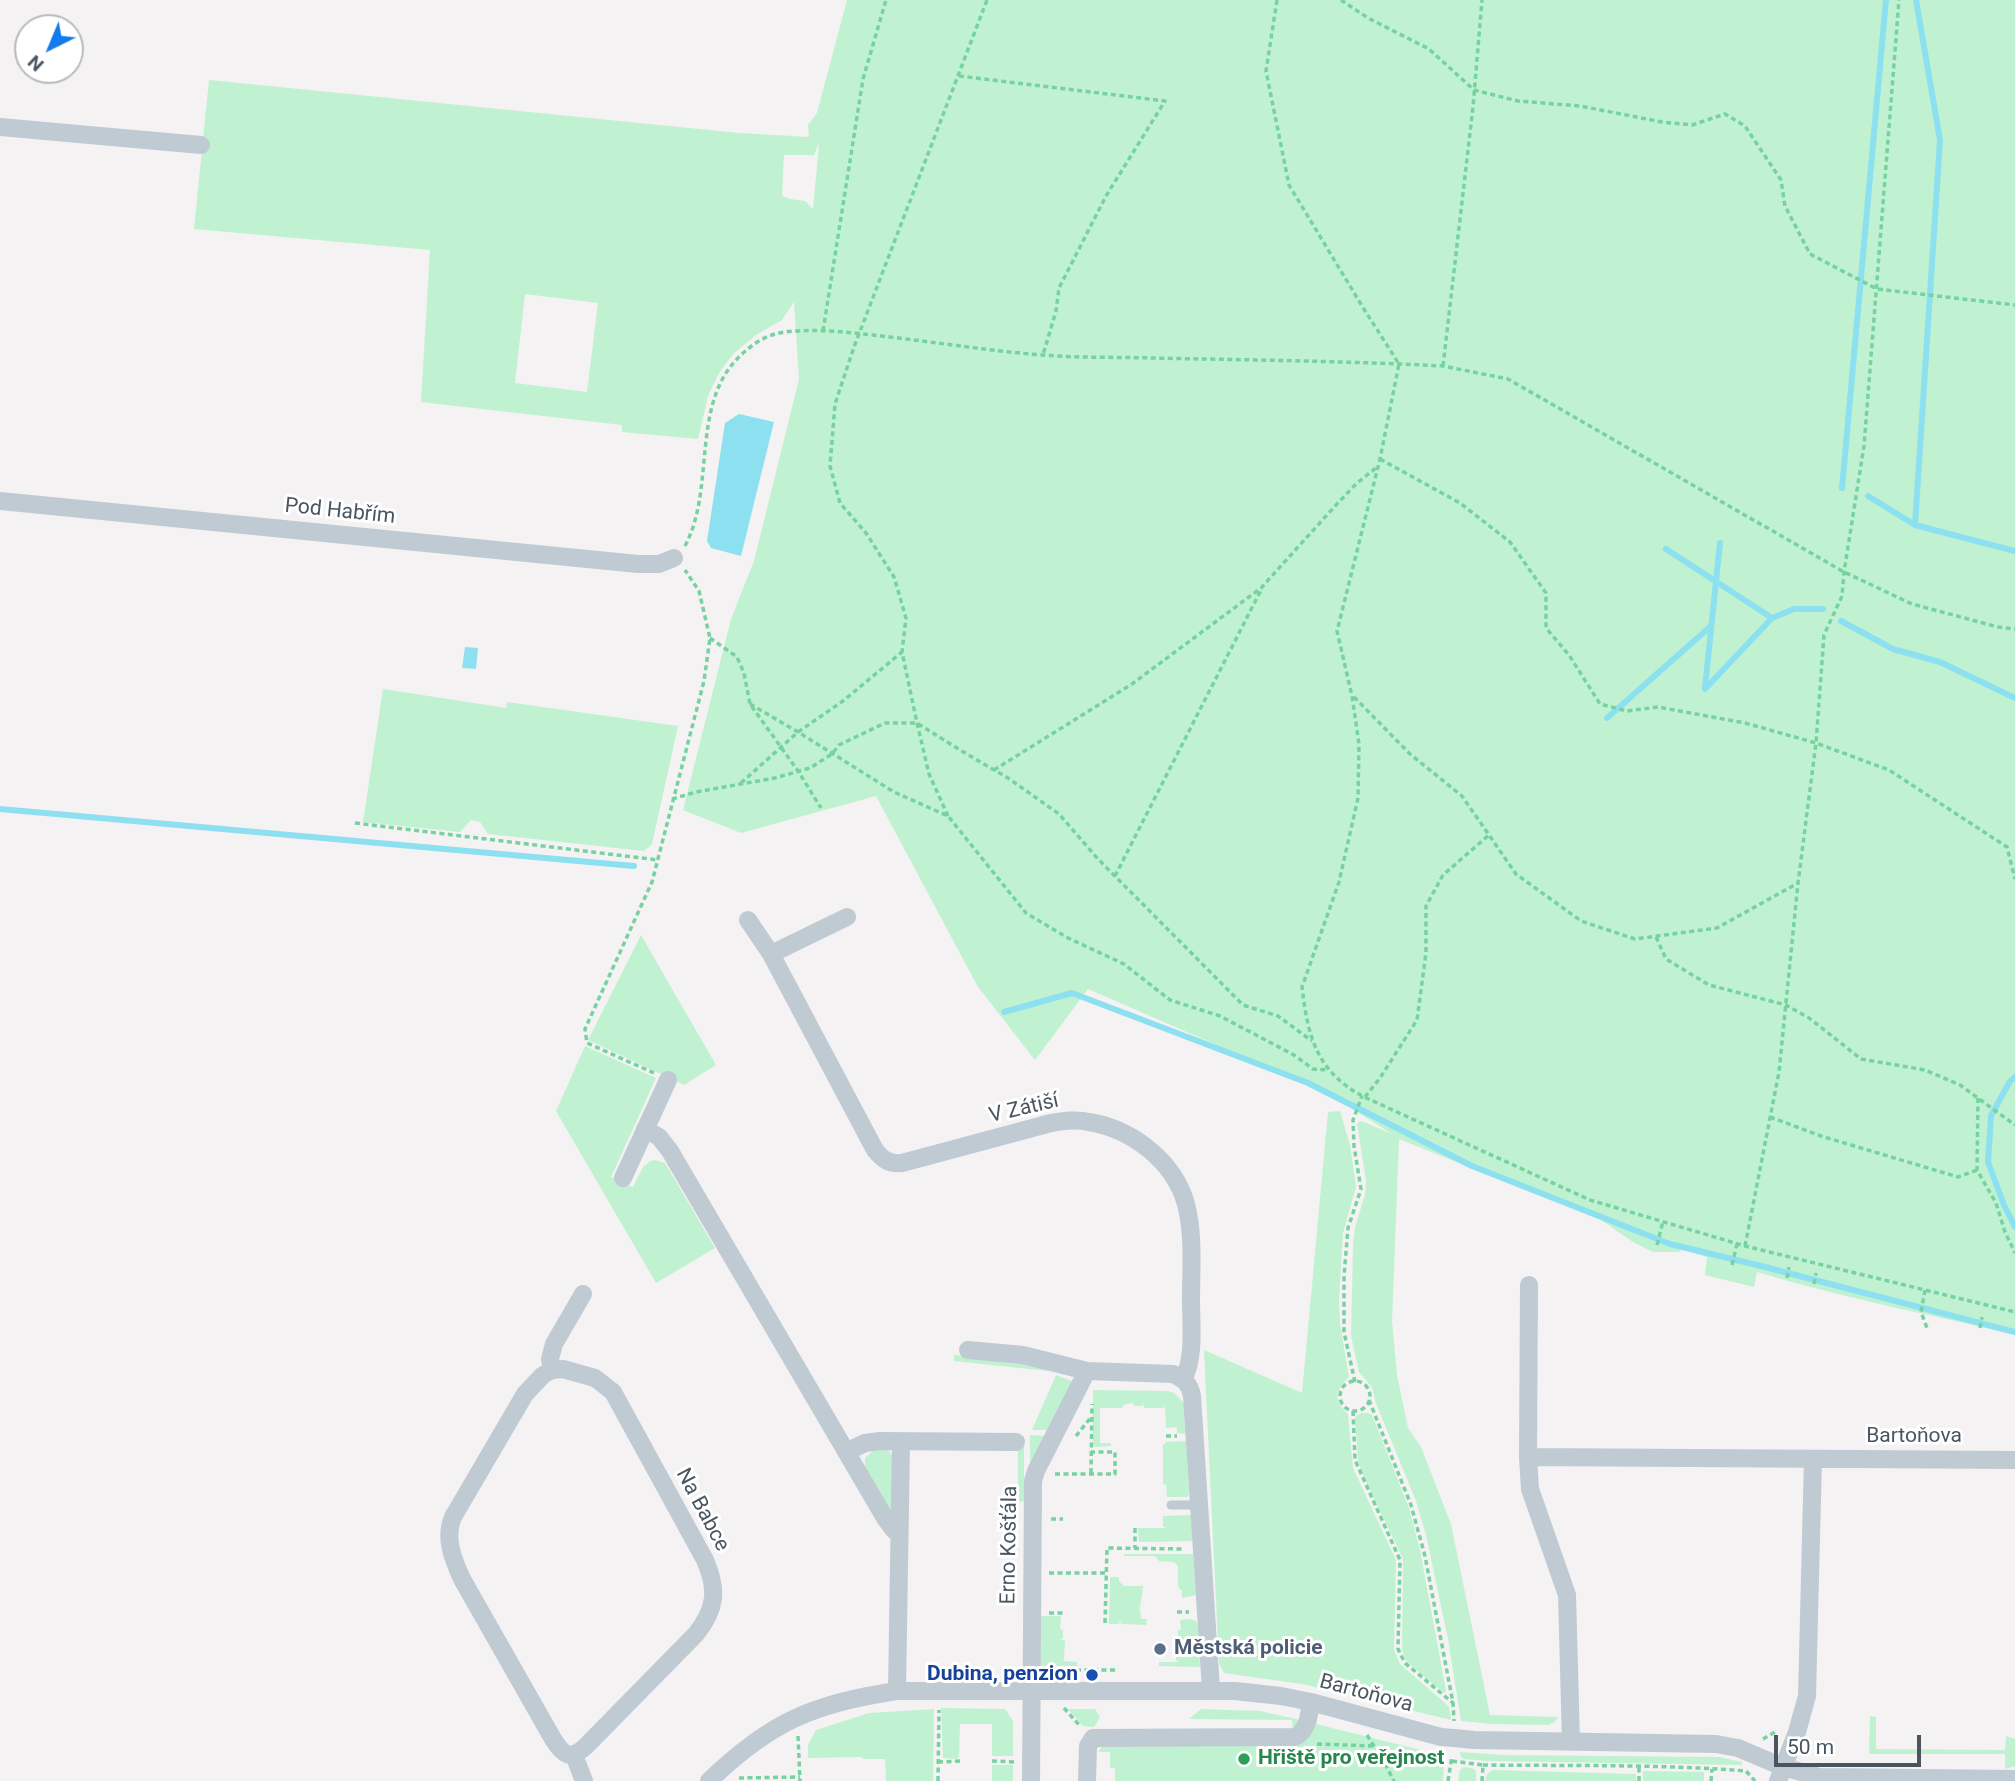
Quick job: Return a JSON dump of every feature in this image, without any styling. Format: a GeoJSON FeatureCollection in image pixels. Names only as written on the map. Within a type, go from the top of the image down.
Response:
{"type":"FeatureCollection","features":[{"type":"Feature","properties":{"kind":"street"},"geometry":{"type":"LineString","coordinates":[[0,127],[201,145]]}},
{"type":"Feature","properties":{"kind":"street","name":"Pod Habřím"},"geometry":{"type":"LineString","coordinates":[[0,501],[638,564],[659,564],[674,558]]}},
{"type":"Feature","properties":{"kind":"street"},"geometry":{"type":"LineString","coordinates":[[771,954],[847,917]]}},
{"type":"Feature","properties":{"kind":"street","name":"V Zátiší"},"geometry":{"type":"LineString","coordinates":[[748,920],[771,954],[875,1150],[888,1162],[902,1163],[1051,1123],[1072,1120],[1121,1132],[1160,1159],[1180,1189],[1189,1221],[1191,1343],[1189,1366],[1183,1379]]}},
{"type":"Feature","properties":{"kind":"street"},"geometry":{"type":"LineString","coordinates":[[623,1178],[668,1080]]}},
{"type":"Feature","properties":{"kind":"street"},"geometry":{"type":"LineString","coordinates":[[645,1129],[659,1137],[670,1151],[885,1518],[894,1530],[900,1531]]}},
{"type":"Feature","properties":{"kind":"street"},"geometry":{"type":"LineString","coordinates":[[1529,1285],[1530,1489],[1567,1595],[1571,1742]]}},
{"type":"Feature","properties":{"kind":"street"},"geometry":{"type":"LineString","coordinates":[[583,1294],[554,1344],[550,1359],[552,1370],[537,1380],[525,1394],[453,1517],[449,1536],[461,1579],[558,1748],[564,1753],[575,1755],[584,1781]]}},
{"type":"Feature","properties":{"kind":"street"},"geometry":{"type":"LineString","coordinates":[[968,1350],[1023,1355],[1087,1371],[1173,1374],[1188,1385],[1192,1396],[1210,1690]]}},
{"type":"Feature","properties":{"kind":"street","name":"Na Babce"},"geometry":{"type":"LineString","coordinates":[[552,1370],[563,1369],[596,1378],[613,1392],[705,1560],[713,1589],[711,1611],[696,1634],[575,1755]]}},
{"type":"Feature","properties":{"kind":"street","name":"Erno Košťála"},"geometry":{"type":"LineString","coordinates":[[1031,1690],[1034,1476],[1087,1371]]}},
{"type":"Feature","properties":{"kind":"street"},"geometry":{"type":"LineString","coordinates":[[897,1691],[901,1442]]}},
{"type":"Feature","properties":{"kind":"street"},"geometry":{"type":"LineString","coordinates":[[846,1452],[865,1443],[1016,1442]]}},
{"type":"Feature","properties":{"kind":"street","name":"Bartoňova"},"geometry":{"type":"LineString","coordinates":[[1528,1457],[2015,1460]]}},
{"type":"Feature","properties":{"kind":"street"},"geometry":{"type":"LineString","coordinates":[[1781,1774],[1807,1696],[1813,1459]]}},
{"type":"Feature","properties":{"kind":"street"},"geometry":{"type":"LineString","coordinates":[[1031,1690],[1031,1781]]}},
{"type":"Feature","properties":{"kind":"street","name":"Bartoňova"},"geometry":{"type":"LineString","coordinates":[[709,1781],[744,1749],[788,1720],[833,1703],[897,1691],[1031,1690],[1210,1690],[1259,1693],[1311,1702],[1441,1737],[1475,1740],[1716,1744],[1738,1748],[1781,1774],[1819,1777],[2015,1779]]}},
{"type":"Feature","properties":{"kind":"street"},"geometry":{"type":"LineString","coordinates":[[1087,1781],[1088,1746],[1093,1738],[1295,1737],[1306,1725],[1311,1702]]}},
{"type":"Feature","properties":{"kind":"lane"},"geometry":{"type":"LineString","coordinates":[[1171,1505],[1199,1504]]}},
{"type":"Feature","properties":{"kind":"path"},"geometry":{"type":"LineString","coordinates":[[823,331],[863,79],[886,0]]}},
{"type":"Feature","properties":{"kind":"path"},"geometry":{"type":"LineString","coordinates":[[987,0],[858,333],[835,404],[830,466],[840,503],[866,533],[894,577],[906,618],[902,652],[917,723],[929,774],[948,816],[1026,913],[1068,938],[1124,964],[1170,1000],[1220,1016],[1294,1055],[1313,1069],[1328,1070]]}},
{"type":"Feature","properties":{"kind":"path"},"geometry":{"type":"LineString","coordinates":[[1277,0],[1266,71],[1289,185],[1399,364],[1380,459],[1337,631],[1352,696],[1359,744],[1358,799],[1339,882],[1302,987],[1314,1043],[1328,1070],[1362,1098],[1590,1200],[1737,1244],[2015,1312]]}},
{"type":"Feature","properties":{"kind":"path"},"geometry":{"type":"LineString","coordinates":[[1341,0],[1368,18],[1429,49],[1474,90],[1518,101],[1580,106],[1692,125],[1725,114],[1745,126],[1781,180],[1786,206],[1810,254],[1877,289],[2015,305]]}},
{"type":"Feature","properties":{"kind":"path"},"geometry":{"type":"LineString","coordinates":[[1443,366],[1482,0]]}},
{"type":"Feature","properties":{"kind":"path"},"geometry":{"type":"LineString","coordinates":[[1745,1246],[1779,1072],[1798,883],[1816,743],[1824,635],[1842,596],[1864,446],[1899,0]]}},
{"type":"Feature","properties":{"kind":"path"},"geometry":{"type":"LineString","coordinates":[[959,76],[1165,100],[1106,196],[1059,288],[1044,355]]}},
{"type":"Feature","properties":{"kind":"path"},"geometry":{"type":"LineString","coordinates":[[668,1080],[587,1043],[586,1024],[652,882],[704,681],[710,638],[699,591],[674,558],[685,546],[693,527],[713,401],[723,376],[731,365],[748,349],[771,335],[823,331],[858,333],[1044,355],[1443,366],[1508,379],[1844,572],[1912,604],[2015,629]]}},
{"type":"Feature","properties":{"kind":"path"},"geometry":{"type":"LineString","coordinates":[[1380,459],[1460,503],[1510,542],[1546,593],[1546,628],[1569,655],[1600,704],[1627,711],[1658,707],[1745,723],[1816,743],[1889,770],[2007,847],[2015,879]]}},
{"type":"Feature","properties":{"kind":"path"},"geometry":{"type":"LineString","coordinates":[[994,770],[1132,684],[1261,588],[1356,484],[1378,467]]}},
{"type":"Feature","properties":{"kind":"path"},"geometry":{"type":"LineString","coordinates":[[1115,876],[1261,588]]}},
{"type":"Feature","properties":{"kind":"path"},"geometry":{"type":"LineString","coordinates":[[710,638],[737,657],[744,673],[750,704],[799,771],[821,808]]}},
{"type":"Feature","properties":{"kind":"path"},"geometry":{"type":"LineString","coordinates":[[740,784],[798,732],[843,701],[902,652]]}},
{"type":"Feature","properties":{"kind":"path"},"geometry":{"type":"LineString","coordinates":[[1352,696],[1410,754],[1462,796],[1516,874],[1581,921],[1634,939],[1717,928],[1798,883]]}},
{"type":"Feature","properties":{"kind":"path"},"geometry":{"type":"LineString","coordinates":[[750,704],[894,792],[948,816]]}},
{"type":"Feature","properties":{"kind":"path"},"geometry":{"type":"LineString","coordinates":[[672,799],[810,768],[832,754],[839,745],[885,723],[917,723],[1059,814],[1098,859],[1243,1005],[1278,1016],[1314,1043]]}},
{"type":"Feature","properties":{"kind":"path"},"geometry":{"type":"LineString","coordinates":[[355,823],[658,860]]}},
{"type":"Feature","properties":{"kind":"path"},"geometry":{"type":"LineString","coordinates":[[1355,1382],[1344,1332],[1344,1276],[1348,1228],[1361,1189],[1353,1120],[1362,1098],[1380,1078],[1417,1020],[1426,953],[1426,906],[1443,875],[1489,835]]}},
{"type":"Feature","properties":{"kind":"path"},"geometry":{"type":"LineString","coordinates":[[1656,937],[1666,958],[1709,985],[1786,1005],[1809,1018],[1861,1059],[1925,1070],[1960,1085],[2015,1125]]}},
{"type":"Feature","properties":{"kind":"path"},"geometry":{"type":"LineString","coordinates":[[1978,1098],[1977,1170],[1996,1203],[2015,1254]]}},
{"type":"Feature","properties":{"kind":"path"},"geometry":{"type":"LineString","coordinates":[[1770,1117],[1821,1136],[1958,1177],[1977,1170]]}},
{"type":"Feature","properties":{"kind":"path"},"geometry":{"type":"LineString","coordinates":[[1657,1245],[1663,1221]]}},
{"type":"Feature","properties":{"kind":"path"},"geometry":{"type":"LineString","coordinates":[[1732,1265],[1737,1244]]}},
{"type":"Feature","properties":{"kind":"path"},"geometry":{"type":"LineString","coordinates":[[1787,1278],[1789,1267]]}},
{"type":"Feature","properties":{"kind":"path"},"geometry":{"type":"LineString","coordinates":[[1814,1284],[1816,1273]]}},
{"type":"Feature","properties":{"kind":"path"},"geometry":{"type":"LineString","coordinates":[[1925,1290],[1921,1312],[1927,1328]]}},
{"type":"Feature","properties":{"kind":"path"},"geometry":{"type":"LineString","coordinates":[[1980,1328],[1982,1317]]}},
{"type":"Feature","properties":{"kind":"path"},"geometry":{"type":"LineString","coordinates":[[1350,1382],[1355,1382],[1367,1387],[1369,1400],[1365,1408],[1353,1411],[1344,1406],[1340,1398],[1343,1388],[1350,1382]]}},
{"type":"Feature","properties":{"kind":"path"},"geometry":{"type":"LineString","coordinates":[[1369,1400],[1411,1505],[1425,1556],[1455,1725]]}},
{"type":"Feature","properties":{"kind":"path"},"geometry":{"type":"LineString","coordinates":[[1091,1474],[1092,1402]]}},
{"type":"Feature","properties":{"kind":"path"},"geometry":{"type":"LineString","coordinates":[[1353,1411],[1356,1460],[1400,1560],[1398,1649],[1405,1663],[1453,1703]]}},
{"type":"Feature","properties":{"kind":"path"},"geometry":{"type":"LineString","coordinates":[[1049,1474],[1115,1474],[1115,1452],[1091,1452]]}},
{"type":"Feature","properties":{"kind":"path"},"geometry":{"type":"LineString","coordinates":[[1135,1528],[1135,1548]]}},
{"type":"Feature","properties":{"kind":"path"},"geometry":{"type":"LineString","coordinates":[[1105,1623],[1107,1548],[1194,1549]]}},
{"type":"Feature","properties":{"kind":"path"},"geometry":{"type":"LineString","coordinates":[[1032,1573],[1107,1573]]}},
{"type":"Feature","properties":{"kind":"path"},"geometry":{"type":"LineString","coordinates":[[938,1781],[939,1710]]}},
{"type":"Feature","properties":{"kind":"path"},"geometry":{"type":"LineString","coordinates":[[1758,1738],[1765,1739],[1783,1725]]}},
{"type":"Feature","properties":{"kind":"path"},"geometry":{"type":"LineString","coordinates":[[790,1738],[807,1730]]}},
{"type":"Feature","properties":{"kind":"path"},"geometry":{"type":"LineString","coordinates":[[734,1780],[800,1779],[798,1734]]}},
{"type":"Feature","properties":{"kind":"path"},"geometry":{"type":"LineString","coordinates":[[1366,1734],[1394,1781]]}},
{"type":"Feature","properties":{"kind":"path"},"geometry":{"type":"LineString","coordinates":[[1295,1737],[1301,1744],[1374,1746]]}},
{"type":"Feature","properties":{"kind":"path"},"geometry":{"type":"LineString","coordinates":[[939,1762],[963,1761]]}},
{"type":"Feature","properties":{"kind":"path"},"geometry":{"type":"LineString","coordinates":[[992,1761],[1015,1762]]}},
{"type":"Feature","properties":{"kind":"path"},"geometry":{"type":"LineString","coordinates":[[1448,1781],[1451,1761],[1483,1765],[1712,1768],[1746,1771],[1755,1781]]}},
{"type":"Feature","properties":{"kind":"path"},"geometry":{"type":"LineString","coordinates":[[1482,1781],[1483,1765]]}},
{"type":"Feature","properties":{"kind":"path"},"geometry":{"type":"LineString","coordinates":[[1639,1766],[1639,1781]]}},
{"type":"Feature","properties":{"kind":"path"},"geometry":{"type":"LineString","coordinates":[[1711,1781],[1712,1768]]}},
{"type":"Feature","properties":{"kind":"path"},"geometry":{"type":"LineString","coordinates":[[734,1780],[742,1772]]}},
{"type":"Feature","properties":{"kind":"green space"},"geometry":{"type":"Polygon","coordinates":[[[847,0],[2015,0],[2015,1335],[1853,1298],[1757,1272],[1754,1287],[1705,1275],[1707,1257],[1681,1249],[1680,1252],[1653,1252],[1601,1220],[1399,1139],[1392,1321],[1397,1375],[1408,1428],[1421,1447],[1451,1524],[1490,1715],[1558,1717],[1555,1722],[1548,1725],[1461,1721],[1448,1639],[1426,1535],[1416,1501],[1375,1401],[1373,1390],[1359,1372],[1351,1336],[1353,1244],[1366,1181],[1357,1124],[1364,1122],[1392,1134],[1329,1094],[1088,989],[1035,1060],[978,987],[876,796],[741,833],[683,810],[731,619],[754,561],[799,379],[794,302],[782,320],[756,335],[734,353],[719,373],[708,396],[698,439],[622,432],[622,425],[421,402],[430,250],[194,229],[209,80],[739,133],[809,137],[808,125],[817,113],[847,0]],[[819,145],[814,155],[784,155],[782,196],[805,201],[813,209],[819,145]],[[525,294],[515,383],[587,392],[598,303],[525,294]]]}},
{"type":"Feature","properties":{"kind":"green space"},"geometry":{"type":"Polygon","coordinates":[[[383,689],[506,708],[507,702],[678,726],[652,844],[644,851],[488,834],[480,822],[471,820],[460,832],[363,822],[383,689]]]}},
{"type":"Feature","properties":{"kind":"green space"},"geometry":{"type":"Polygon","coordinates":[[[641,935],[716,1065],[684,1085],[588,1040],[641,935]]]}},
{"type":"Feature","properties":{"kind":"green space"},"geometry":{"type":"Polygon","coordinates":[[[585,1046],[656,1078],[611,1177],[633,1187],[643,1167],[650,1161],[665,1163],[715,1248],[656,1283],[556,1111],[585,1046]]]}},
{"type":"Feature","properties":{"kind":"green space"},"geometry":{"type":"Polygon","coordinates":[[[1340,1111],[1350,1145],[1356,1187],[1343,1233],[1340,1324],[1349,1377],[1339,1391],[1338,1400],[1348,1414],[1353,1468],[1396,1560],[1394,1650],[1400,1664],[1449,1707],[1451,1720],[1302,1684],[1224,1673],[1219,1663],[1204,1350],[1302,1393],[1328,1112],[1340,1111]]]}},
{"type":"Feature","properties":{"kind":"green space"},"geometry":{"type":"Polygon","coordinates":[[[954,1355],[1029,1363],[1048,1371],[954,1361],[954,1355]]]}},
{"type":"Feature","properties":{"kind":"green space"},"geometry":{"type":"Polygon","coordinates":[[[1056,1375],[1074,1382],[1050,1430],[1032,1430],[1056,1375]]]}},
{"type":"Feature","properties":{"kind":"green space"},"geometry":{"type":"Polygon","coordinates":[[[1093,1390],[1174,1393],[1184,1403],[1185,1434],[1177,1433],[1177,1427],[1166,1428],[1165,1405],[1164,1408],[1144,1408],[1144,1403],[1143,1406],[1134,1406],[1133,1403],[1123,1405],[1122,1408],[1100,1408],[1100,1443],[1111,1443],[1111,1446],[1095,1447],[1093,1390]]]}},
{"type":"Feature","properties":{"kind":"green space"},"geometry":{"type":"Polygon","coordinates":[[[1362,1413],[1372,1415],[1409,1508],[1420,1550],[1446,1691],[1444,1693],[1407,1662],[1402,1650],[1403,1559],[1358,1460],[1355,1418],[1362,1413]]]}},
{"type":"Feature","properties":{"kind":"green space"},"geometry":{"type":"Polygon","coordinates":[[[1030,1435],[1047,1436],[1030,1471],[1030,1435]]]}},
{"type":"Feature","properties":{"kind":"green space"},"geometry":{"type":"Polygon","coordinates":[[[1018,1436],[1024,1436],[1024,1501],[1018,1502],[1018,1436]]]}},
{"type":"Feature","properties":{"kind":"green space"},"geometry":{"type":"Polygon","coordinates":[[[1186,1441],[1189,1495],[1167,1497],[1166,1485],[1163,1484],[1163,1444],[1186,1441]]]}},
{"type":"Feature","properties":{"kind":"green space"},"geometry":{"type":"Polygon","coordinates":[[[875,1449],[888,1450],[893,1456],[892,1513],[865,1468],[865,1458],[875,1449]]]}},
{"type":"Feature","properties":{"kind":"green space"},"geometry":{"type":"Polygon","coordinates":[[[1191,1515],[1193,1541],[1139,1542],[1138,1528],[1165,1528],[1163,1516],[1191,1515]]]}},
{"type":"Feature","properties":{"kind":"green space"},"geometry":{"type":"Polygon","coordinates":[[[1124,1554],[1193,1554],[1196,1595],[1182,1598],[1182,1591],[1178,1587],[1178,1566],[1174,1562],[1159,1561],[1155,1556],[1124,1554]]]}},
{"type":"Feature","properties":{"kind":"green space"},"geometry":{"type":"Polygon","coordinates":[[[1110,1577],[1119,1577],[1124,1586],[1143,1586],[1140,1607],[1137,1608],[1140,1609],[1141,1619],[1147,1619],[1146,1625],[1121,1624],[1120,1621],[1119,1624],[1109,1624],[1110,1577]]]}},
{"type":"Feature","properties":{"kind":"green space"},"geometry":{"type":"Polygon","coordinates":[[[1041,1616],[1061,1616],[1060,1629],[1063,1630],[1063,1638],[1060,1640],[1065,1640],[1062,1661],[1077,1662],[1077,1666],[1041,1666],[1041,1616]]]}},
{"type":"Feature","properties":{"kind":"green space"},"geometry":{"type":"Polygon","coordinates":[[[1190,1619],[1198,1625],[1200,1667],[1159,1666],[1159,1662],[1179,1662],[1176,1660],[1176,1641],[1181,1640],[1178,1639],[1180,1620],[1190,1619]]]}},
{"type":"Feature","properties":{"kind":"green space"},"geometry":{"type":"Polygon","coordinates":[[[941,1708],[1005,1709],[1013,1721],[1013,1756],[992,1756],[992,1724],[960,1724],[959,1757],[943,1758],[941,1708]]]}},
{"type":"Feature","properties":{"kind":"green space"},"geometry":{"type":"Polygon","coordinates":[[[934,1709],[933,1781],[886,1781],[885,1759],[808,1758],[808,1745],[816,1730],[869,1713],[934,1709]]]}},
{"type":"Feature","properties":{"kind":"green space"},"geometry":{"type":"Polygon","coordinates":[[[1068,1709],[1095,1709],[1100,1717],[1094,1727],[1083,1726],[1068,1709]]]}},
{"type":"Feature","properties":{"kind":"green space"},"geometry":{"type":"Polygon","coordinates":[[[1201,1709],[1260,1711],[1305,1721],[1293,1733],[1292,1720],[1189,1719],[1201,1709]]]}},
{"type":"Feature","properties":{"kind":"green space"},"geometry":{"type":"Polygon","coordinates":[[[1870,1716],[1876,1717],[1876,1749],[2005,1750],[2006,1736],[2015,1739],[2015,1766],[2005,1769],[2005,1754],[1869,1754],[1870,1716]]]}},
{"type":"Feature","properties":{"kind":"green space"},"geometry":{"type":"Polygon","coordinates":[[[1316,1724],[1441,1755],[1444,1759],[1443,1781],[1115,1781],[1115,1768],[1110,1768],[1110,1752],[1098,1752],[1104,1744],[1312,1733],[1316,1724]]]}},
{"type":"Feature","properties":{"kind":"green space"},"geometry":{"type":"Polygon","coordinates":[[[1460,1752],[1503,1755],[1719,1757],[1742,1762],[1742,1765],[1487,1761],[1464,1759],[1460,1752]]]}},
{"type":"Feature","properties":{"kind":"green space"},"geometry":{"type":"Polygon","coordinates":[[[992,1765],[1013,1765],[1013,1781],[992,1781],[992,1765]]]}},
{"type":"Feature","properties":{"kind":"green space"},"geometry":{"type":"Polygon","coordinates":[[[1464,1767],[1476,1771],[1476,1781],[1458,1781],[1460,1770],[1464,1767]]]}},
{"type":"Feature","properties":{"kind":"green space"},"geometry":{"type":"Polygon","coordinates":[[[1493,1770],[1636,1774],[1636,1781],[1485,1781],[1487,1774],[1493,1770]]]}},
{"type":"Feature","properties":{"kind":"green space"},"geometry":{"type":"Polygon","coordinates":[[[1643,1771],[1704,1772],[1704,1781],[1643,1781],[1643,1771]]]}},
{"type":"Feature","properties":{"kind":"water"},"geometry":{"type":"Polygon","coordinates":[[[739,414],[774,422],[741,556],[711,548],[707,541],[725,423],[739,414]]]}},
{"type":"Feature","properties":{"kind":"water"},"geometry":{"type":"Polygon","coordinates":[[[465,647],[478,648],[476,669],[462,668],[465,647]]]}},
{"type":"Feature","properties":{"kind":"waterway"},"geometry":{"type":"LineString","coordinates":[[1842,488],[1886,0]]}},
{"type":"Feature","properties":{"kind":"waterway"},"geometry":{"type":"LineString","coordinates":[[1915,525],[1940,140],[1916,0]]}},
{"type":"Feature","properties":{"kind":"waterway"},"geometry":{"type":"LineString","coordinates":[[1868,496],[1915,525],[2015,551]]}},
{"type":"Feature","properties":{"kind":"waterway"},"geometry":{"type":"LineString","coordinates":[[1705,687],[1720,543]]}},
{"type":"Feature","properties":{"kind":"waterway"},"geometry":{"type":"LineString","coordinates":[[1666,549],[1772,618]]}},
{"type":"Feature","properties":{"kind":"waterway"},"geometry":{"type":"LineString","coordinates":[[1705,689],[1772,618],[1794,609],[1823,609]]}},
{"type":"Feature","properties":{"kind":"waterway"},"geometry":{"type":"LineString","coordinates":[[1841,621],[1893,649],[1940,662],[2015,698]]}},
{"type":"Feature","properties":{"kind":"waterway"},"geometry":{"type":"LineString","coordinates":[[1607,718],[1711,626]]}},
{"type":"Feature","properties":{"kind":"waterway"},"geometry":{"type":"LineString","coordinates":[[0,809],[634,866]]}},
{"type":"Feature","properties":{"kind":"waterway"},"geometry":{"type":"LineString","coordinates":[[1004,1012],[1072,993],[1308,1083],[1472,1166],[1670,1244],[2015,1332]]}},
{"type":"Feature","properties":{"kind":"waterway"},"geometry":{"type":"LineString","coordinates":[[2015,1077],[2010,1081],[1991,1116],[1988,1162],[2015,1227]]}},
{"type":"Feature","properties":{"kind":"place","name":"Městská policie"},"geometry":{"type":"Point","coordinates":[1160,1649]}},
{"type":"Feature","properties":{"kind":"place","name":"Dubina, penzion"},"geometry":{"type":"Point","coordinates":[1092,1675]}},
{"type":"Feature","properties":{"kind":"place","name":"Hřiště pro veřejnost"},"geometry":{"type":"Point","coordinates":[1244,1759]}}]}
